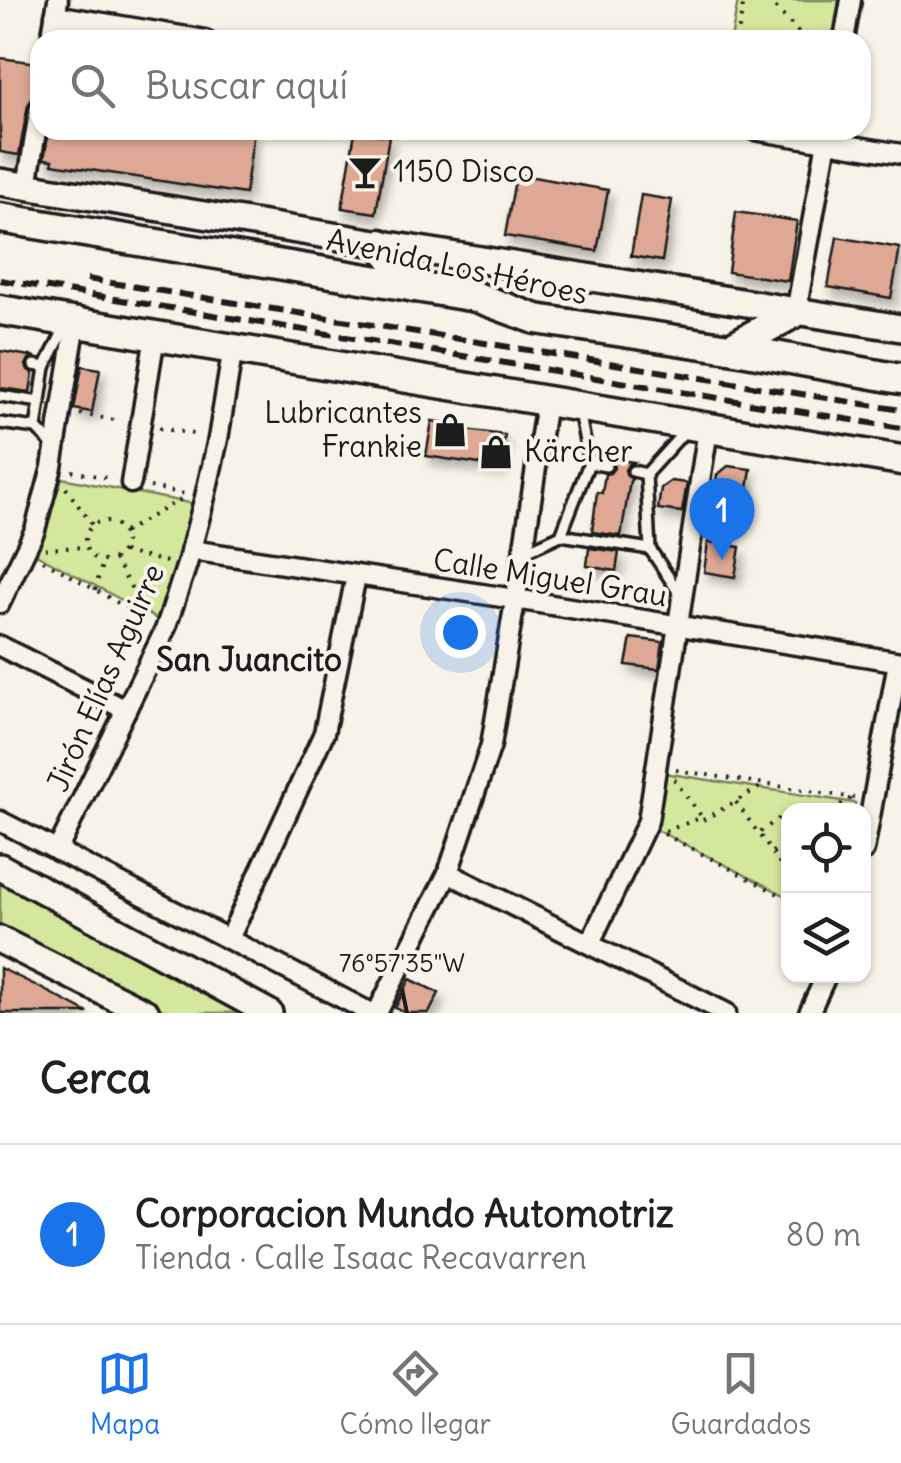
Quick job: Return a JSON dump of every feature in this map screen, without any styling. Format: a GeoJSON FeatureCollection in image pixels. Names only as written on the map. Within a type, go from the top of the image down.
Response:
{"type":"FeatureCollection","features":[{"type":"Feature","properties":{"kind":"main road"},"geometry":{"type":"LineString","coordinates":[[6,232],[472,315],[536,319]]}},
{"type":"Feature","properties":{"kind":"main road","name":"Avenida Los Héroes"},"geometry":{"type":"LineString","coordinates":[[6,232],[476,297],[536,319],[730,348],[901,380]]}},
{"type":"Feature","properties":{"kind":"main road"},"geometry":{"type":"LineString","coordinates":[[381,244],[413,287]]}},
{"type":"Feature","properties":{"kind":"main road"},"geometry":{"type":"LineString","coordinates":[[0,294],[46,302],[72,322]]}},
{"type":"Feature","properties":{"kind":"main road"},"geometry":{"type":"LineString","coordinates":[[0,310],[901,460]]}},
{"type":"Feature","properties":{"kind":"main road"},"geometry":{"type":"LineString","coordinates":[[730,348],[796,312]]}},
{"type":"Feature","properties":{"kind":"street"},"geometry":{"type":"LineString","coordinates":[[846,30],[851,0]]}},
{"type":"Feature","properties":{"kind":"street"},"geometry":{"type":"LineString","coordinates":[[57,8],[159,30]]}},
{"type":"Feature","properties":{"kind":"street"},"geometry":{"type":"LineString","coordinates":[[27,186],[35,140]]}},
{"type":"Feature","properties":{"kind":"street"},"geometry":{"type":"LineString","coordinates":[[796,312],[827,140]]}},
{"type":"Feature","properties":{"kind":"street"},"geometry":{"type":"LineString","coordinates":[[844,140],[901,154]]}},
{"type":"Feature","properties":{"kind":"street","name":"Avenida Los Héroes"},"geometry":{"type":"LineString","coordinates":[[0,182],[901,328]]}},
{"type":"Feature","properties":{"kind":"street"},"geometry":{"type":"LineString","coordinates":[[0,603],[35,530],[52,468],[72,322]]}},
{"type":"Feature","properties":{"kind":"street"},"geometry":{"type":"LineString","coordinates":[[132,483],[156,336]]}},
{"type":"Feature","properties":{"kind":"street","name":"Jirón Elías Aguirre"},"geometry":{"type":"LineString","coordinates":[[57,851],[165,630],[189,558],[218,439],[232,348]]}},
{"type":"Feature","properties":{"kind":"street"},"geometry":{"type":"LineString","coordinates":[[0,821],[374,1013],[448,873],[491,745],[546,402]]}},
{"type":"Feature","properties":{"kind":"street"},"geometry":{"type":"LineString","coordinates":[[590,943],[654,829],[699,427]]}},
{"type":"Feature","properties":{"kind":"street","name":"Calle Miguel Grau"},"geometry":{"type":"LineString","coordinates":[[189,558],[515,599],[899,662]]}},
{"type":"Feature","properties":{"kind":"street"},"geometry":{"type":"LineString","coordinates":[[229,939],[324,734],[356,576]]}},
{"type":"Feature","properties":{"kind":"street"},"geometry":{"type":"LineString","coordinates":[[0,646],[126,710]]}},
{"type":"Feature","properties":{"kind":"street"},"geometry":{"type":"LineString","coordinates":[[871,816],[899,662]]}},
{"type":"Feature","properties":{"kind":"street"},"geometry":{"type":"LineString","coordinates":[[0,867],[269,1013]]}},
{"type":"Feature","properties":{"kind":"street"},"geometry":{"type":"LineString","coordinates":[[448,873],[726,1013]]}},
{"type":"Feature","properties":{"kind":"street"},"geometry":{"type":"LineString","coordinates":[[0,940],[146,1013]]}},
{"type":"Feature","properties":{"kind":"street"},"geometry":{"type":"LineString","coordinates":[[809,1013],[823,983]]}},
{"type":"Feature","properties":{"kind":"lane"},"geometry":{"type":"LineString","coordinates":[[36,428],[40,366],[72,322]]}},
{"type":"Feature","properties":{"kind":"lane"},"geometry":{"type":"LineString","coordinates":[[0,396],[40,402]]}},
{"type":"Feature","properties":{"kind":"lane"},"geometry":{"type":"LineString","coordinates":[[561,536],[589,463],[579,408]]}},
{"type":"Feature","properties":{"kind":"lane"},"geometry":{"type":"LineString","coordinates":[[0,423],[36,428],[55,447]]}},
{"type":"Feature","properties":{"kind":"lane"},"geometry":{"type":"LineString","coordinates":[[646,474],[699,427]]}},
{"type":"Feature","properties":{"kind":"lane"},"geometry":{"type":"LineString","coordinates":[[589,463],[606,466]]}},
{"type":"Feature","properties":{"kind":"lane"},"geometry":{"type":"LineString","coordinates":[[633,471],[646,474]]}},
{"type":"Feature","properties":{"kind":"lane"},"geometry":{"type":"LineString","coordinates":[[646,474],[650,549],[681,596]]}},
{"type":"Feature","properties":{"kind":"lane"},"geometry":{"type":"LineString","coordinates":[[523,552],[561,536],[650,549]]}},
{"type":"Feature","properties":{"kind":"path"},"geometry":{"type":"LineString","coordinates":[[739,30],[744,0]]}},
{"type":"Feature","properties":{"kind":"path"},"geometry":{"type":"LineString","coordinates":[[768,0],[796,30]]}},
{"type":"Feature","properties":{"kind":"path"},"geometry":{"type":"LineString","coordinates":[[52,468],[93,526]]}},
{"type":"Feature","properties":{"kind":"path"},"geometry":{"type":"LineString","coordinates":[[124,532],[189,494]]}},
{"type":"Feature","properties":{"kind":"path"},"geometry":{"type":"LineString","coordinates":[[107,521],[124,532],[123,552],[114,559],[93,557],[86,547],[86,534],[93,526],[107,521]]}},
{"type":"Feature","properties":{"kind":"path"},"geometry":{"type":"LineString","coordinates":[[25,550],[86,547]]}},
{"type":"Feature","properties":{"kind":"path"},"geometry":{"type":"LineString","coordinates":[[25,550],[152,623],[114,559]]}},
{"type":"Feature","properties":{"kind":"path"},"geometry":{"type":"LineString","coordinates":[[123,552],[189,558]]}},
{"type":"Feature","properties":{"kind":"path"},"geometry":{"type":"LineString","coordinates":[[95,590],[104,561]]}},
{"type":"Feature","properties":{"kind":"path"},"geometry":{"type":"LineString","coordinates":[[704,820],[667,768],[874,802]]}},
{"type":"Feature","properties":{"kind":"path"},"geometry":{"type":"LineString","coordinates":[[654,829],[698,819],[700,822],[764,784]]}},
{"type":"Feature","properties":{"kind":"path"},"geometry":{"type":"LineString","coordinates":[[842,803],[850,798]]}},
{"type":"Feature","properties":{"kind":"path"},"geometry":{"type":"LineString","coordinates":[[849,803],[850,798]]}},
{"type":"Feature","properties":{"kind":"path"},"geometry":{"type":"LineString","coordinates":[[736,802],[781,864]]}},
{"type":"Feature","properties":{"kind":"path"},"geometry":{"type":"LineString","coordinates":[[758,833],[781,817]]}},
{"type":"Feature","properties":{"kind":"path"},"geometry":{"type":"LineString","coordinates":[[654,829],[781,895]]}},
{"type":"Feature","properties":{"kind":"path"},"geometry":{"type":"LineString","coordinates":[[772,852],[781,846]]}},
{"type":"Feature","properties":{"kind":"green space"},"geometry":{"type":"Polygon","coordinates":[[[738,0],[839,0],[834,30],[733,30],[738,0]]]}},
{"type":"Feature","properties":{"kind":"green space"},"geometry":{"type":"Polygon","coordinates":[[[62,478],[194,504],[159,620],[36,554],[62,478]]]}},
{"type":"Feature","properties":{"kind":"green space"},"geometry":{"type":"Polygon","coordinates":[[[664,773],[855,803],[781,803],[781,893],[655,829],[664,773]]]}},
{"type":"Feature","properties":{"kind":"green space"},"geometry":{"type":"Polygon","coordinates":[[[0,878],[254,1013],[169,1013],[0,926],[0,878]]]}},
{"type":"Feature","properties":{"kind":"building"},"geometry":{"type":"Polygon","coordinates":[[[0,58],[30,62],[30,102],[19,155],[0,152],[0,58]]]}},
{"type":"Feature","properties":{"kind":"building"},"geometry":{"type":"Polygon","coordinates":[[[47,140],[253,140],[245,194],[52,164],[53,160],[44,159],[47,140]]]}},
{"type":"Feature","properties":{"kind":"building","name":"1150 Disco"},"geometry":{"type":"Polygon","coordinates":[[[354,140],[388,140],[376,213],[342,208],[354,140]]]}},
{"type":"Feature","properties":{"kind":"building"},"geometry":{"type":"Polygon","coordinates":[[[516,174],[608,190],[597,251],[505,236],[516,174]]]}},
{"type":"Feature","properties":{"kind":"building"},"geometry":{"type":"Polygon","coordinates":[[[641,195],[672,200],[662,261],[631,256],[641,195]]]}},
{"type":"Feature","properties":{"kind":"building"},"geometry":{"type":"Polygon","coordinates":[[[736,212],[797,221],[788,281],[728,272],[736,212]]]}},
{"type":"Feature","properties":{"kind":"building"},"geometry":{"type":"Polygon","coordinates":[[[837,237],[900,248],[891,298],[828,287],[837,237]]]}},
{"type":"Feature","properties":{"kind":"building"},"geometry":{"type":"Polygon","coordinates":[[[0,351],[36,357],[26,365],[33,373],[30,392],[0,388],[0,351]]]}},
{"type":"Feature","properties":{"kind":"building"},"geometry":{"type":"Polygon","coordinates":[[[82,366],[100,369],[92,412],[74,409],[82,366]]]}},
{"type":"Feature","properties":{"kind":"building"},"geometry":{"type":"Polygon","coordinates":[[[432,421],[505,435],[500,467],[426,456],[432,421]]]}},
{"type":"Feature","properties":{"kind":"building"},"geometry":{"type":"Polygon","coordinates":[[[610,459],[634,462],[625,470],[632,479],[621,536],[592,532],[597,492],[602,493],[605,474],[614,468],[610,459]]]}},
{"type":"Feature","properties":{"kind":"building"},"geometry":{"type":"Polygon","coordinates":[[[728,466],[751,469],[745,508],[710,502],[717,475],[728,466]]]}},
{"type":"Feature","properties":{"kind":"building"},"geometry":{"type":"Polygon","coordinates":[[[671,481],[687,483],[682,512],[658,509],[661,488],[671,481]]]}},
{"type":"Feature","properties":{"kind":"building"},"geometry":{"type":"Polygon","coordinates":[[[708,542],[740,547],[735,577],[704,572],[708,542]]]}},
{"type":"Feature","properties":{"kind":"building"},"geometry":{"type":"Polygon","coordinates":[[[589,548],[619,552],[616,571],[587,566],[589,548]]]}},
{"type":"Feature","properties":{"kind":"building"},"geometry":{"type":"Polygon","coordinates":[[[631,638],[663,642],[659,669],[626,665],[631,638]]]}},
{"type":"Feature","properties":{"kind":"building"},"geometry":{"type":"Polygon","coordinates":[[[0,968],[35,985],[88,1013],[0,1013],[0,968]]]}},
{"type":"Feature","properties":{"kind":"building"},"geometry":{"type":"Polygon","coordinates":[[[410,979],[439,993],[429,1013],[406,1013],[395,1008],[410,979]]]}},
{"type":"Feature","properties":{"kind":"railway"},"geometry":{"type":"LineString","coordinates":[[87,279],[901,410]]}},
{"type":"Feature","properties":{"kind":"railway"},"geometry":{"type":"LineString","coordinates":[[0,280],[901,428]]}},
{"type":"Feature","properties":{"kind":"place","name":"1150 Disco"},"geometry":{"type":"Point","coordinates":[365,172]}},
{"type":"Feature","properties":{"kind":"place","name":"Lubricantes Frankie"},"geometry":{"type":"Point","coordinates":[450,430]}},
{"type":"Feature","properties":{"kind":"place","name":"Kärcher"},"geometry":{"type":"Point","coordinates":[496,452]}},
{"type":"Feature","properties":{"kind":"place","name":"Corporacion Mundo Automotriz"},"geometry":{"type":"Point","coordinates":[722,560]}},
{"type":"Feature","properties":{"kind":"district","name":"San Juancito"},"geometry":{"type":"Point","coordinates":[249,660]}}]}
